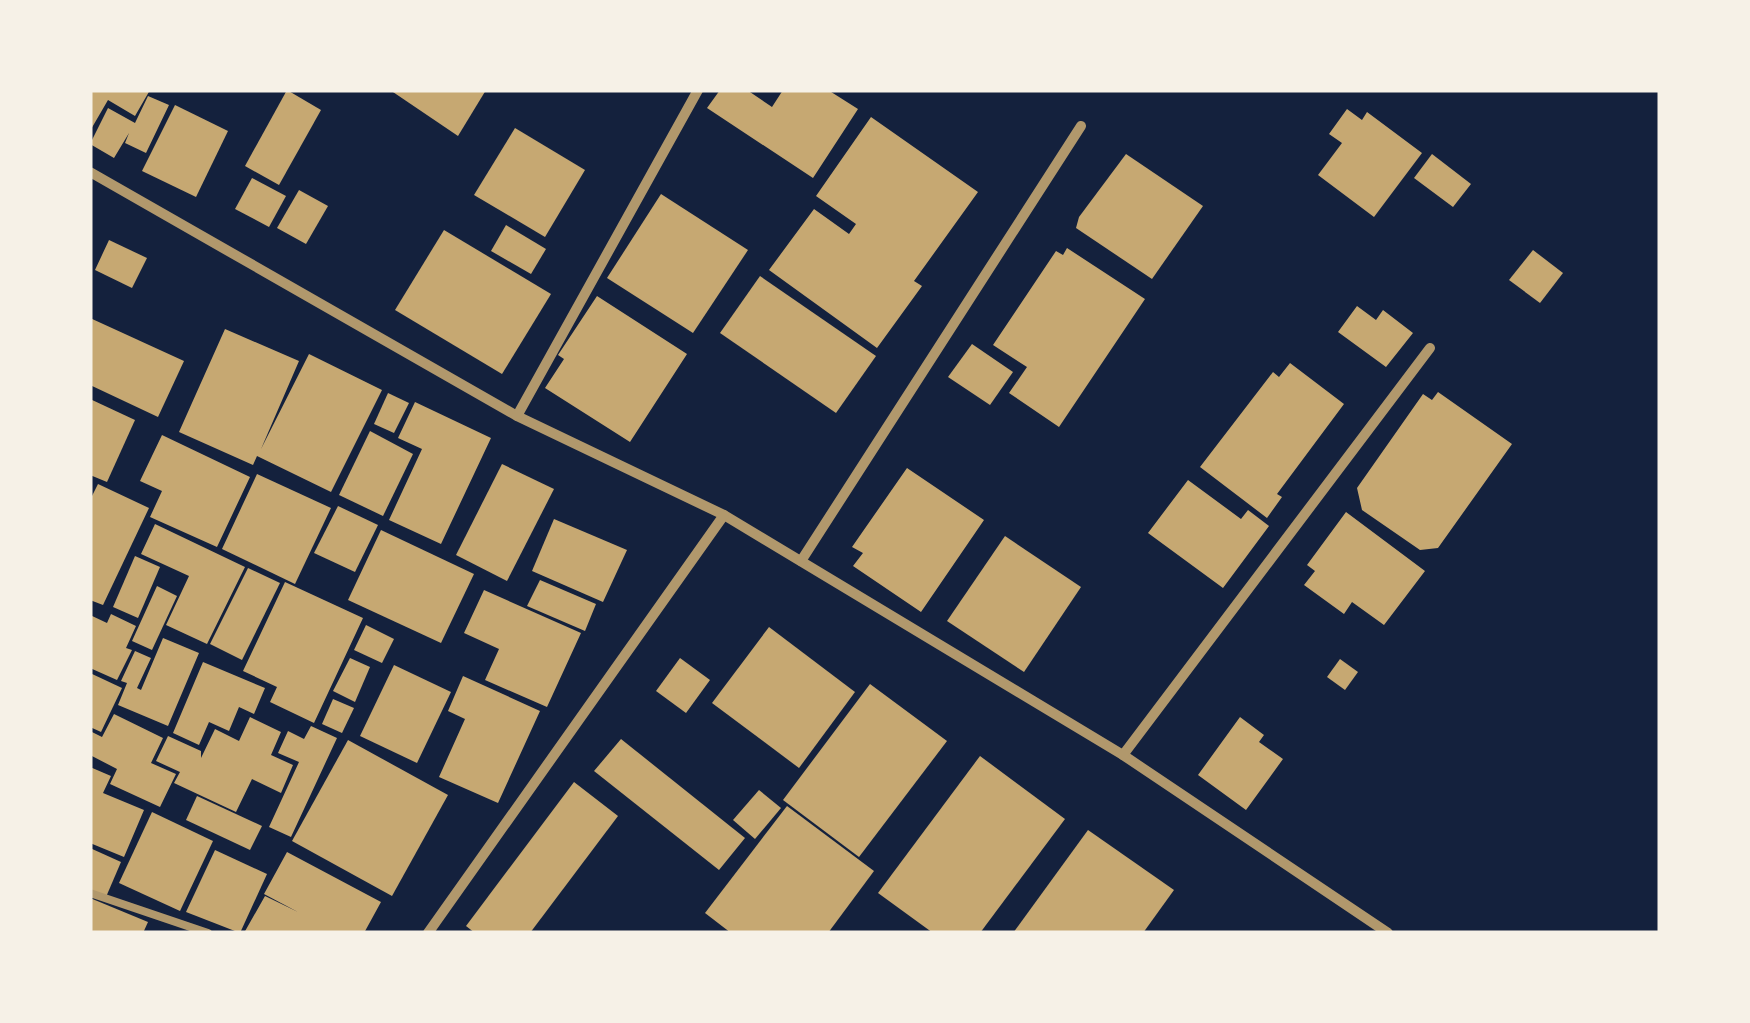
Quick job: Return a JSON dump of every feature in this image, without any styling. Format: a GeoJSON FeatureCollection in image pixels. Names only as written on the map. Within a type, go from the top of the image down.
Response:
{"type":"FeatureCollection","features":[{"type":"Feature","properties":{"kind":"street"},"geometry":{"type":"LineString","coordinates":[[517,416],[698,90]]}},
{"type":"Feature","properties":{"kind":"street"},"geometry":{"type":"LineString","coordinates":[[802,562],[1080,126]]}},
{"type":"Feature","properties":{"kind":"street"},"geometry":{"type":"LineString","coordinates":[[90,172],[517,416],[724,515],[1123,754],[1388,933]]}},
{"type":"Feature","properties":{"kind":"street"},"geometry":{"type":"LineString","coordinates":[[1123,754],[1430,348]]}},
{"type":"Feature","properties":{"kind":"street"},"geometry":{"type":"LineString","coordinates":[[428,933],[724,515]]}},
{"type":"Feature","properties":{"kind":"lane"},"geometry":{"type":"LineString","coordinates":[[90,893],[208,933]]}},
{"type":"Feature","properties":{"kind":"building"},"geometry":{"type":"Polygon","coordinates":[[[90,90],[150,90],[135,116],[108,100],[90,131],[90,90]]]}},
{"type":"Feature","properties":{"kind":"building"},"geometry":{"type":"Polygon","coordinates":[[[287,90],[321,110],[279,185],[245,166],[287,90]]]}},
{"type":"Feature","properties":{"kind":"building"},"geometry":{"type":"Polygon","coordinates":[[[390,90],[486,90],[458,136],[390,90]]]}},
{"type":"Feature","properties":{"kind":"building"},"geometry":{"type":"Polygon","coordinates":[[[720,90],[747,90],[772,107],[783,90],[828,90],[858,109],[813,178],[707,108],[720,90]]]}},
{"type":"Feature","properties":{"kind":"building"},"geometry":{"type":"Polygon","coordinates":[[[148,96],[169,105],[146,153],[125,143],[129,133],[114,158],[90,144],[108,108],[135,123],[148,96]]]}},
{"type":"Feature","properties":{"kind":"building"},"geometry":{"type":"Polygon","coordinates":[[[175,105],[228,131],[196,197],[142,171],[175,105]]]}},
{"type":"Feature","properties":{"kind":"building"},"geometry":{"type":"Polygon","coordinates":[[[1347,109],[1362,120],[1367,112],[1422,153],[1374,217],[1318,175],[1342,143],[1329,134],[1347,109]]]}},
{"type":"Feature","properties":{"kind":"building"},"geometry":{"type":"Polygon","coordinates":[[[871,117],[978,192],[914,281],[922,286],[877,348],[769,270],[814,209],[849,234],[856,224],[816,196],[871,117]]]}},
{"type":"Feature","properties":{"kind":"building"},"geometry":{"type":"Polygon","coordinates":[[[515,128],[585,170],[545,237],[474,195],[515,128]]]}},
{"type":"Feature","properties":{"kind":"building"},"geometry":{"type":"Polygon","coordinates":[[[1126,154],[1203,206],[1152,279],[1076,228],[1079,217],[1126,154]]]}},
{"type":"Feature","properties":{"kind":"building"},"geometry":{"type":"Polygon","coordinates":[[[1432,154],[1471,184],[1453,207],[1414,178],[1432,154]]]}},
{"type":"Feature","properties":{"kind":"building"},"geometry":{"type":"Polygon","coordinates":[[[252,178],[286,196],[269,227],[235,209],[252,178]]]}},
{"type":"Feature","properties":{"kind":"building"},"geometry":{"type":"Polygon","coordinates":[[[299,190],[328,206],[306,244],[277,228],[299,190]]]}},
{"type":"Feature","properties":{"kind":"building"},"geometry":{"type":"Polygon","coordinates":[[[661,194],[748,250],[693,333],[607,278],[661,194]]]}},
{"type":"Feature","properties":{"kind":"building"},"geometry":{"type":"Polygon","coordinates":[[[506,225],[546,249],[531,274],[491,251],[506,225]]]}},
{"type":"Feature","properties":{"kind":"building"},"geometry":{"type":"Polygon","coordinates":[[[444,230],[551,294],[502,374],[395,310],[444,230]]]}},
{"type":"Feature","properties":{"kind":"building"},"geometry":{"type":"Polygon","coordinates":[[[109,240],[147,258],[132,288],[95,270],[109,240]]]}},
{"type":"Feature","properties":{"kind":"building"},"geometry":{"type":"Polygon","coordinates":[[[1067,248],[1145,299],[1059,427],[1009,393],[1027,367],[993,345],[1056,251],[1063,255],[1067,248]]]}},
{"type":"Feature","properties":{"kind":"building"},"geometry":{"type":"Polygon","coordinates":[[[1533,250],[1563,273],[1540,303],[1509,280],[1533,250]]]}},
{"type":"Feature","properties":{"kind":"building"},"geometry":{"type":"Polygon","coordinates":[[[760,276],[876,356],[836,413],[720,333],[760,276]]]}},
{"type":"Feature","properties":{"kind":"building"},"geometry":{"type":"Polygon","coordinates":[[[597,296],[687,354],[630,442],[545,388],[564,359],[558,355],[597,296]]]}},
{"type":"Feature","properties":{"kind":"building"},"geometry":{"type":"Polygon","coordinates":[[[1357,306],[1376,320],[1383,310],[1413,333],[1386,367],[1338,332],[1357,306]]]}},
{"type":"Feature","properties":{"kind":"building"},"geometry":{"type":"Polygon","coordinates":[[[90,318],[184,361],[158,417],[90,385],[90,318]]]}},
{"type":"Feature","properties":{"kind":"building"},"geometry":{"type":"Polygon","coordinates":[[[225,329],[299,361],[261,449],[309,354],[382,390],[331,492],[257,456],[253,465],[179,432],[225,329]]]}},
{"type":"Feature","properties":{"kind":"building"},"geometry":{"type":"Polygon","coordinates":[[[972,344],[1013,372],[990,405],[948,377],[972,344]]]}},
{"type":"Feature","properties":{"kind":"building"},"geometry":{"type":"Polygon","coordinates":[[[1290,363],[1344,404],[1277,494],[1282,497],[1267,518],[1200,467],[1273,372],[1279,377],[1290,363]]]}},
{"type":"Feature","properties":{"kind":"building"},"geometry":{"type":"Polygon","coordinates":[[[1438,392],[1512,444],[1438,548],[1420,550],[1362,510],[1357,488],[1423,394],[1432,400],[1438,392]]]}},
{"type":"Feature","properties":{"kind":"building"},"geometry":{"type":"Polygon","coordinates":[[[388,393],[409,403],[394,433],[374,424],[388,393]]]}},
{"type":"Feature","properties":{"kind":"building"},"geometry":{"type":"Polygon","coordinates":[[[90,399],[135,420],[107,482],[90,475],[90,399]]]}},
{"type":"Feature","properties":{"kind":"building"},"geometry":{"type":"Polygon","coordinates":[[[415,402],[491,438],[441,544],[389,520],[422,449],[398,438],[415,402]]]}},
{"type":"Feature","properties":{"kind":"building"},"geometry":{"type":"Polygon","coordinates":[[[370,431],[413,454],[383,516],[339,495],[370,431]]]}},
{"type":"Feature","properties":{"kind":"building"},"geometry":{"type":"Polygon","coordinates":[[[162,435],[250,477],[217,547],[150,517],[162,491],[140,481],[162,435]]]}},
{"type":"Feature","properties":{"kind":"building"},"geometry":{"type":"Polygon","coordinates":[[[502,464],[554,489],[507,581],[456,555],[502,464]]]}},
{"type":"Feature","properties":{"kind":"building"},"geometry":{"type":"Polygon","coordinates":[[[907,468],[984,520],[921,612],[853,566],[863,553],[852,547],[907,468]]]}},
{"type":"Feature","properties":{"kind":"building"},"geometry":{"type":"Polygon","coordinates":[[[257,474],[331,508],[295,584],[222,549],[257,474]]]}},
{"type":"Feature","properties":{"kind":"building"},"geometry":{"type":"Polygon","coordinates":[[[1188,480],[1241,519],[1248,510],[1269,526],[1223,588],[1148,533],[1188,480]]]}},
{"type":"Feature","properties":{"kind":"building"},"geometry":{"type":"Polygon","coordinates":[[[98,484],[149,508],[103,605],[90,600],[90,500],[98,484]]]}},
{"type":"Feature","properties":{"kind":"building"},"geometry":{"type":"Polygon","coordinates":[[[338,506],[378,525],[355,572],[314,553],[338,506]]]}},
{"type":"Feature","properties":{"kind":"building"},"geometry":{"type":"Polygon","coordinates":[[[1346,512],[1425,571],[1384,625],[1352,602],[1344,614],[1304,585],[1315,571],[1307,565],[1346,512]]]}},
{"type":"Feature","properties":{"kind":"building"},"geometry":{"type":"Polygon","coordinates":[[[554,519],[627,550],[603,602],[532,571],[554,519]]]}},
{"type":"Feature","properties":{"kind":"building"},"geometry":{"type":"Polygon","coordinates":[[[155,524],[245,567],[207,644],[166,625],[189,576],[141,554],[155,524]]]}},
{"type":"Feature","properties":{"kind":"building"},"geometry":{"type":"Polygon","coordinates":[[[381,530],[474,574],[441,643],[348,600],[381,530]]]}},
{"type":"Feature","properties":{"kind":"building"},"geometry":{"type":"Polygon","coordinates":[[[1005,536],[1081,587],[1024,672],[947,621],[1005,536]]]}},
{"type":"Feature","properties":{"kind":"building"},"geometry":{"type":"Polygon","coordinates":[[[135,556],[160,567],[138,618],[113,607],[135,556]]]}},
{"type":"Feature","properties":{"kind":"building"},"geometry":{"type":"Polygon","coordinates":[[[248,568],[280,583],[242,660],[210,644],[248,568]]]}},
{"type":"Feature","properties":{"kind":"building"},"geometry":{"type":"Polygon","coordinates":[[[540,580],[596,604],[585,631],[527,606],[540,580]]]}},
{"type":"Feature","properties":{"kind":"building"},"geometry":{"type":"Polygon","coordinates":[[[285,582],[363,618],[314,723],[270,702],[277,687],[243,671],[285,582]]]}},
{"type":"Feature","properties":{"kind":"building"},"geometry":{"type":"Polygon","coordinates":[[[157,586],[177,596],[152,650],[132,641],[157,586]]]}},
{"type":"Feature","properties":{"kind":"building"},"geometry":{"type":"Polygon","coordinates":[[[484,590],[581,633],[547,707],[485,680],[499,649],[464,633],[484,590]]]}},
{"type":"Feature","properties":{"kind":"building"},"geometry":{"type":"Polygon","coordinates":[[[111,614],[136,626],[126,648],[132,650],[117,680],[90,668],[90,615],[107,623],[111,614]]]}},
{"type":"Feature","properties":{"kind":"building"},"geometry":{"type":"Polygon","coordinates":[[[366,625],[394,639],[382,663],[354,650],[366,625]]]}},
{"type":"Feature","properties":{"kind":"building"},"geometry":{"type":"Polygon","coordinates":[[[769,627],[855,692],[799,768],[712,703],[769,627]]]}},
{"type":"Feature","properties":{"kind":"building"},"geometry":{"type":"Polygon","coordinates":[[[163,638],[199,653],[168,726],[118,705],[127,683],[121,681],[135,651],[151,658],[137,688],[141,690],[163,638]]]}},
{"type":"Feature","properties":{"kind":"building"},"geometry":{"type":"Polygon","coordinates":[[[350,658],[370,667],[355,702],[333,691],[350,658]]]}},
{"type":"Feature","properties":{"kind":"building"},"geometry":{"type":"Polygon","coordinates":[[[680,658],[710,680],[686,713],[656,691],[680,658]]]}},
{"type":"Feature","properties":{"kind":"building"},"geometry":{"type":"Polygon","coordinates":[[[1340,659],[1358,672],[1345,690],[1327,677],[1340,659]]]}},
{"type":"Feature","properties":{"kind":"building"},"geometry":{"type":"Polygon","coordinates":[[[203,662],[265,688],[254,714],[239,707],[229,731],[209,722],[199,745],[173,733],[203,662]]]}},
{"type":"Feature","properties":{"kind":"building"},"geometry":{"type":"Polygon","coordinates":[[[394,665],[451,692],[417,763],[360,736],[394,665]]]}},
{"type":"Feature","properties":{"kind":"building"},"geometry":{"type":"Polygon","coordinates":[[[90,673],[122,688],[101,732],[90,727],[90,673]]]}},
{"type":"Feature","properties":{"kind":"building"},"geometry":{"type":"Polygon","coordinates":[[[463,676],[540,711],[498,803],[439,777],[465,719],[448,711],[463,676]]]}},
{"type":"Feature","properties":{"kind":"building"},"geometry":{"type":"Polygon","coordinates":[[[870,684],[947,741],[859,857],[783,800],[870,684]]]}},
{"type":"Feature","properties":{"kind":"building"},"geometry":{"type":"Polygon","coordinates":[[[333,699],[354,708],[342,733],[322,724],[333,699]]]}},
{"type":"Feature","properties":{"kind":"building"},"geometry":{"type":"Polygon","coordinates":[[[114,714],[163,738],[151,763],[176,774],[160,807],[110,784],[117,769],[90,755],[90,731],[102,737],[114,714]]]}},
{"type":"Feature","properties":{"kind":"building"},"geometry":{"type":"Polygon","coordinates":[[[250,717],[281,732],[271,755],[293,765],[281,793],[252,779],[236,812],[174,783],[180,772],[156,761],[168,736],[201,751],[201,758],[215,729],[239,741],[250,717]]]}},
{"type":"Feature","properties":{"kind":"building"},"geometry":{"type":"Polygon","coordinates":[[[1240,717],[1264,735],[1259,742],[1283,759],[1246,810],[1198,775],[1240,717]]]}},
{"type":"Feature","properties":{"kind":"building"},"geometry":{"type":"Polygon","coordinates":[[[311,726],[337,738],[291,837],[269,827],[299,762],[278,753],[288,731],[304,739],[311,726]]]}},
{"type":"Feature","properties":{"kind":"building"},"geometry":{"type":"Polygon","coordinates":[[[621,739],[745,838],[719,870],[594,771],[621,739]]]}},
{"type":"Feature","properties":{"kind":"building"},"geometry":{"type":"Polygon","coordinates":[[[348,740],[448,795],[392,896],[292,841],[348,740]]]}},
{"type":"Feature","properties":{"kind":"building"},"geometry":{"type":"Polygon","coordinates":[[[980,756],[1065,819],[980,933],[933,933],[878,893],[980,756]]]}},
{"type":"Feature","properties":{"kind":"building"},"geometry":{"type":"Polygon","coordinates":[[[90,767],[111,776],[103,793],[144,810],[124,857],[90,843],[90,767]]]}},
{"type":"Feature","properties":{"kind":"building"},"geometry":{"type":"Polygon","coordinates":[[[574,782],[618,816],[530,933],[475,933],[466,926],[574,782]]]}},
{"type":"Feature","properties":{"kind":"building"},"geometry":{"type":"Polygon","coordinates":[[[759,790],[781,808],[755,839],[733,820],[759,790]]]}},
{"type":"Feature","properties":{"kind":"building"},"geometry":{"type":"Polygon","coordinates":[[[197,796],[262,826],[250,850],[186,820],[197,796]]]}},
{"type":"Feature","properties":{"kind":"building"},"geometry":{"type":"Polygon","coordinates":[[[787,806],[874,871],[828,933],[731,933],[705,913],[787,806]]]}},
{"type":"Feature","properties":{"kind":"building"},"geometry":{"type":"Polygon","coordinates":[[[152,812],[213,841],[180,911],[119,883],[152,812]]]}},
{"type":"Feature","properties":{"kind":"building"},"geometry":{"type":"Polygon","coordinates":[[[1088,830],[1174,890],[1143,933],[1013,933],[1088,830]]]}},
{"type":"Feature","properties":{"kind":"building"},"geometry":{"type":"Polygon","coordinates":[[[90,848],[121,862],[106,897],[90,890],[90,848]]]}},
{"type":"Feature","properties":{"kind":"building"},"geometry":{"type":"Polygon","coordinates":[[[215,850],[267,874],[240,933],[186,912],[215,850]]]}},
{"type":"Feature","properties":{"kind":"building"},"geometry":{"type":"Polygon","coordinates":[[[287,852],[381,902],[364,933],[244,933],[265,896],[298,912],[264,894],[287,852]]]}},
{"type":"Feature","properties":{"kind":"building"},"geometry":{"type":"Polygon","coordinates":[[[90,898],[148,922],[143,933],[90,933],[90,898]]]}}]}
